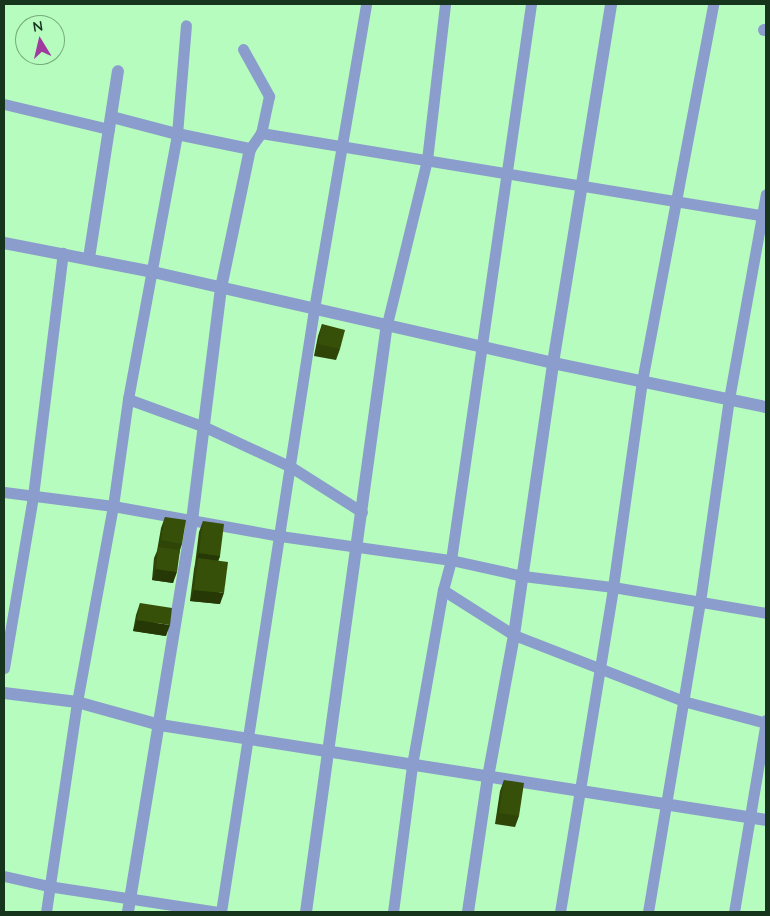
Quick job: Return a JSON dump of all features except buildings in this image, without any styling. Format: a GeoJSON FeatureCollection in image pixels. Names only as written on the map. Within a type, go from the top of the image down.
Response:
{"type":"FeatureCollection","features":[{"type":"Feature","properties":{"kind":"street"},"geometry":{"type":"LineString","coordinates":[[468,912],[488,778],[514,635],[553,363],[583,187],[611,4]]}},
{"type":"Feature","properties":{"kind":"street"},"geometry":{"type":"LineString","coordinates":[[89,258],[118,71]]}},
{"type":"Feature","properties":{"kind":"street"},"geometry":{"type":"LineString","coordinates":[[110,123],[250,149],[221,288],[192,521],[128,912]]}},
{"type":"Feature","properties":{"kind":"street"},"geometry":{"type":"LineString","coordinates":[[4,243],[89,258],[553,363],[766,407]]}},
{"type":"Feature","properties":{"kind":"street"},"geometry":{"type":"LineString","coordinates":[[306,912],[355,545],[362,512],[387,324]]}},
{"type":"Feature","properties":{"kind":"street"},"geometry":{"type":"LineString","coordinates":[[4,693],[77,702],[160,725],[488,778],[766,820]]}},
{"type":"Feature","properties":{"kind":"lane"},"geometry":{"type":"LineString","coordinates":[[4,876],[48,886],[219,912],[291,467],[314,309],[366,4]]}},
{"type":"Feature","properties":{"kind":"lane"},"geometry":{"type":"LineString","coordinates":[[387,324],[426,160],[445,4]]}},
{"type":"Feature","properties":{"kind":"lane"},"geometry":{"type":"LineString","coordinates":[[393,912],[412,765],[443,590],[451,560],[480,346],[531,4]]}},
{"type":"Feature","properties":{"kind":"lane"},"geometry":{"type":"LineString","coordinates":[[560,912],[600,667],[642,381],[713,4]]}},
{"type":"Feature","properties":{"kind":"lane"},"geometry":{"type":"LineString","coordinates":[[46,912],[48,886],[77,702],[113,506],[128,399],[177,134],[186,25]]}},
{"type":"Feature","properties":{"kind":"lane"},"geometry":{"type":"LineString","coordinates":[[244,49],[269,96],[261,134],[250,149]]}},
{"type":"Feature","properties":{"kind":"lane"},"geometry":{"type":"LineString","coordinates":[[4,104],[110,123]]}},
{"type":"Feature","properties":{"kind":"lane"},"geometry":{"type":"LineString","coordinates":[[261,134],[583,187],[675,199],[765,215]]}},
{"type":"Feature","properties":{"kind":"lane"},"geometry":{"type":"LineString","coordinates":[[648,912],[700,602],[730,399],[765,215],[766,194]]}},
{"type":"Feature","properties":{"kind":"lane"},"geometry":{"type":"LineString","coordinates":[[4,668],[33,496],[63,253]]}},
{"type":"Feature","properties":{"kind":"lane"},"geometry":{"type":"LineString","coordinates":[[128,399],[205,427],[291,467],[362,512]]}},
{"type":"Feature","properties":{"kind":"lane"},"geometry":{"type":"LineString","coordinates":[[4,492],[113,506],[280,536],[355,545],[451,560],[523,576],[612,587],[766,613]]}},
{"type":"Feature","properties":{"kind":"lane"},"geometry":{"type":"LineString","coordinates":[[443,590],[514,635],[684,701],[766,722],[734,912]]}}]}
